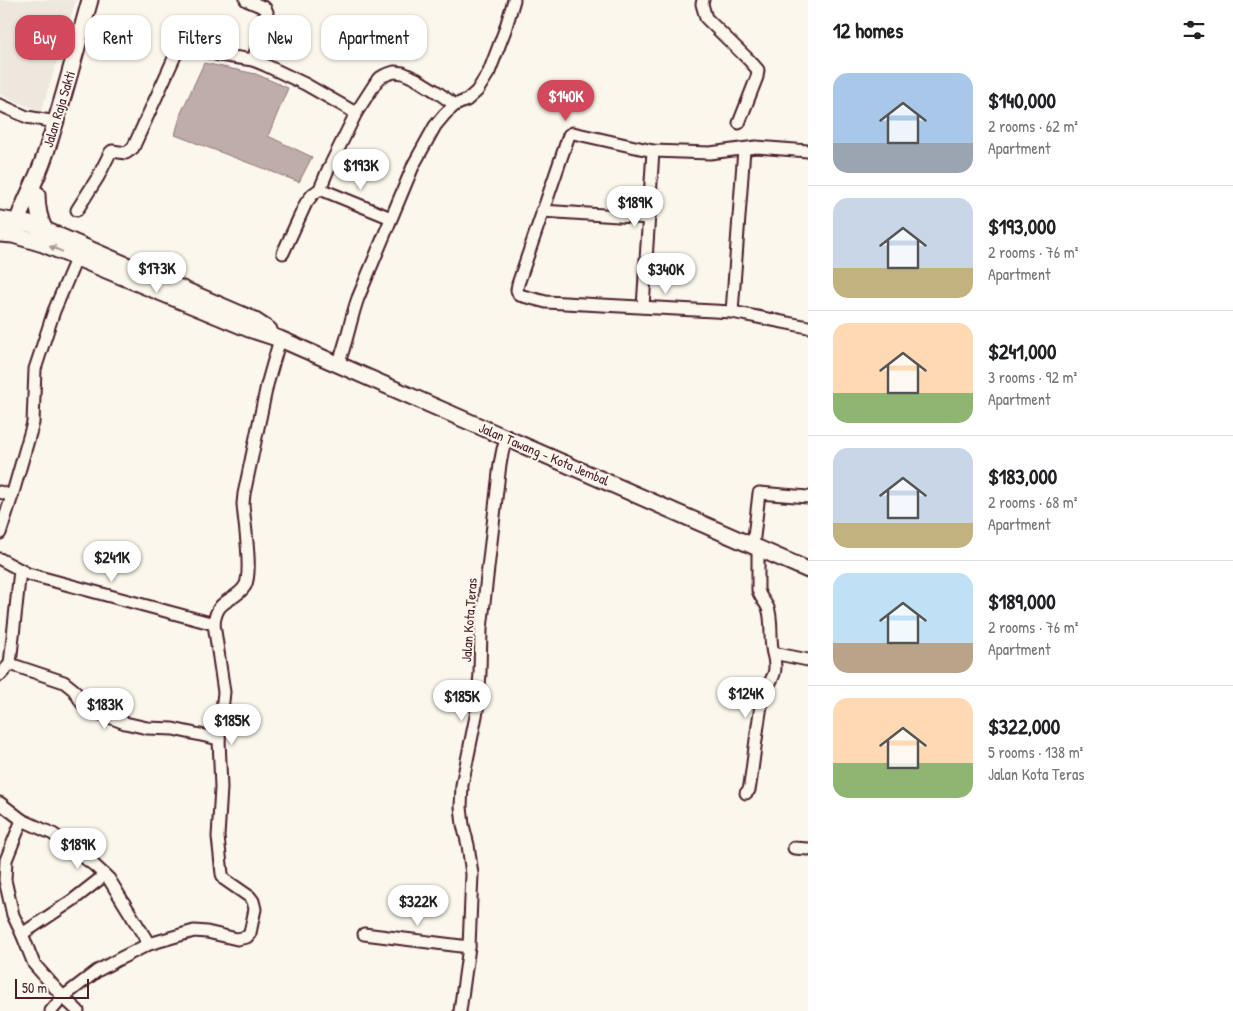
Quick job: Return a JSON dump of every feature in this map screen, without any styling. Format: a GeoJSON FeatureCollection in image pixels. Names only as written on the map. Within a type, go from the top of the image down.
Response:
{"type":"FeatureCollection","features":[{"type":"Feature","properties":{"kind":"main road","name":"Jalan Raja Sakti"},"geometry":{"type":"LineString","coordinates":[[17,230],[32,194],[56,122],[90,0]]}},
{"type":"Feature","properties":{"kind":"main road"},"geometry":{"type":"LineString","coordinates":[[17,230],[0,218],[32,194],[37,204],[40,222],[44,230]]}},
{"type":"Feature","properties":{"kind":"main road","name":"Jalan Tawang - Kota Jembal"},"geometry":{"type":"LineString","coordinates":[[17,230],[44,230],[252,319],[280,338]]}},
{"type":"Feature","properties":{"kind":"main road","name":"Jalan Tawang - Kota Jembal"},"geometry":{"type":"LineString","coordinates":[[17,230],[43,244],[249,329],[280,338],[808,570]]}},
{"type":"Feature","properties":{"kind":"street"},"geometry":{"type":"LineString","coordinates":[[246,0],[267,4]]}},
{"type":"Feature","properties":{"kind":"street"},"geometry":{"type":"LineString","coordinates":[[338,364],[358,298],[414,164],[435,126],[445,114],[455,105],[467,100],[478,91],[489,72],[514,0]]}},
{"type":"Feature","properties":{"kind":"street"},"geometry":{"type":"LineString","coordinates":[[703,0],[702,4],[706,18],[758,70],[739,123]]}},
{"type":"Feature","properties":{"kind":"street"},"geometry":{"type":"LineString","coordinates":[[77,210],[98,177],[110,153],[116,151],[126,153],[133,148],[179,50],[184,47],[190,47],[219,55],[249,59]]}},
{"type":"Feature","properties":{"kind":"street"},"geometry":{"type":"LineString","coordinates":[[253,60],[305,84],[356,113]]}},
{"type":"Feature","properties":{"kind":"street"},"geometry":{"type":"LineString","coordinates":[[283,253],[306,203],[320,189],[356,113],[378,79],[394,72],[403,73],[438,92],[455,105]]}},
{"type":"Feature","properties":{"kind":"street"},"geometry":{"type":"LineString","coordinates":[[0,105],[27,117],[56,122]]}},
{"type":"Feature","properties":{"kind":"street"},"geometry":{"type":"LineString","coordinates":[[808,151],[756,147],[710,153],[653,151],[573,133],[568,135],[517,290],[519,295],[546,302],[732,312],[808,327]]}},
{"type":"Feature","properties":{"kind":"street"},"geometry":{"type":"LineString","coordinates":[[732,312],[744,149]]}},
{"type":"Feature","properties":{"kind":"street"},"geometry":{"type":"LineString","coordinates":[[642,307],[653,151]]}},
{"type":"Feature","properties":{"kind":"street"},"geometry":{"type":"LineString","coordinates":[[320,189],[392,218]]}},
{"type":"Feature","properties":{"kind":"street"},"geometry":{"type":"LineString","coordinates":[[542,211],[648,218]]}},
{"type":"Feature","properties":{"kind":"street"},"geometry":{"type":"LineString","coordinates":[[0,533],[33,423],[35,369],[54,311],[76,257]]}},
{"type":"Feature","properties":{"kind":"street"},"geometry":{"type":"LineString","coordinates":[[51,1011],[63,997],[97,971],[149,944],[194,931],[237,939],[247,937],[250,933],[255,909],[253,901],[224,879],[222,874],[218,837],[221,788],[219,739],[224,692],[214,624],[215,616],[224,601],[237,594],[245,585],[247,578],[248,559],[243,504],[244,494],[269,376],[280,338]]}},
{"type":"Feature","properties":{"kind":"street","name":"Jalan Kota Teras"},"geometry":{"type":"LineString","coordinates":[[460,1011],[468,947],[472,874],[463,825],[461,806],[462,785],[478,711],[481,629],[500,464],[507,439]]}},
{"type":"Feature","properties":{"kind":"street"},"geometry":{"type":"LineString","coordinates":[[0,492],[12,496]]}},
{"type":"Feature","properties":{"kind":"street"},"geometry":{"type":"LineString","coordinates":[[746,793],[750,785],[763,699],[776,668],[771,643],[768,607],[760,597],[758,590],[755,547],[759,493],[808,497]]}},
{"type":"Feature","properties":{"kind":"street"},"geometry":{"type":"LineString","coordinates":[[0,559],[28,574],[214,624]]}},
{"type":"Feature","properties":{"kind":"street"},"geometry":{"type":"LineString","coordinates":[[0,675],[10,664],[20,570]]}},
{"type":"Feature","properties":{"kind":"street"},"geometry":{"type":"LineString","coordinates":[[773,653],[808,660]]}},
{"type":"Feature","properties":{"kind":"street"},"geometry":{"type":"LineString","coordinates":[[10,664],[64,682],[94,712],[125,723],[147,728],[173,729],[219,739]]}},
{"type":"Feature","properties":{"kind":"street"},"geometry":{"type":"LineString","coordinates":[[0,803],[22,820],[53,834],[94,865],[109,879],[149,944]]}},
{"type":"Feature","properties":{"kind":"street"},"geometry":{"type":"LineString","coordinates":[[22,820],[6,860],[5,880],[13,915],[34,964],[78,1011]]}},
{"type":"Feature","properties":{"kind":"street"},"geometry":{"type":"LineString","coordinates":[[794,848],[808,849]]}},
{"type":"Feature","properties":{"kind":"street"},"geometry":{"type":"LineString","coordinates":[[22,934],[74,900],[104,875]]}},
{"type":"Feature","properties":{"kind":"street"},"geometry":{"type":"LineString","coordinates":[[364,934],[468,947]]}},
{"type":"Feature","properties":{"kind":"shaded area"},"geometry":{"type":"Polygon","coordinates":[[[0,0],[76,0],[71,15],[15,15],[15,60],[57,60],[41,112],[0,94],[0,0]]]}},
{"type":"Feature","properties":{"kind":"shaded area"},"geometry":{"type":"Polygon","coordinates":[[[204,63],[256,74],[288,88],[268,136],[312,157],[299,182],[175,135],[181,113],[204,63]]]}}]}
